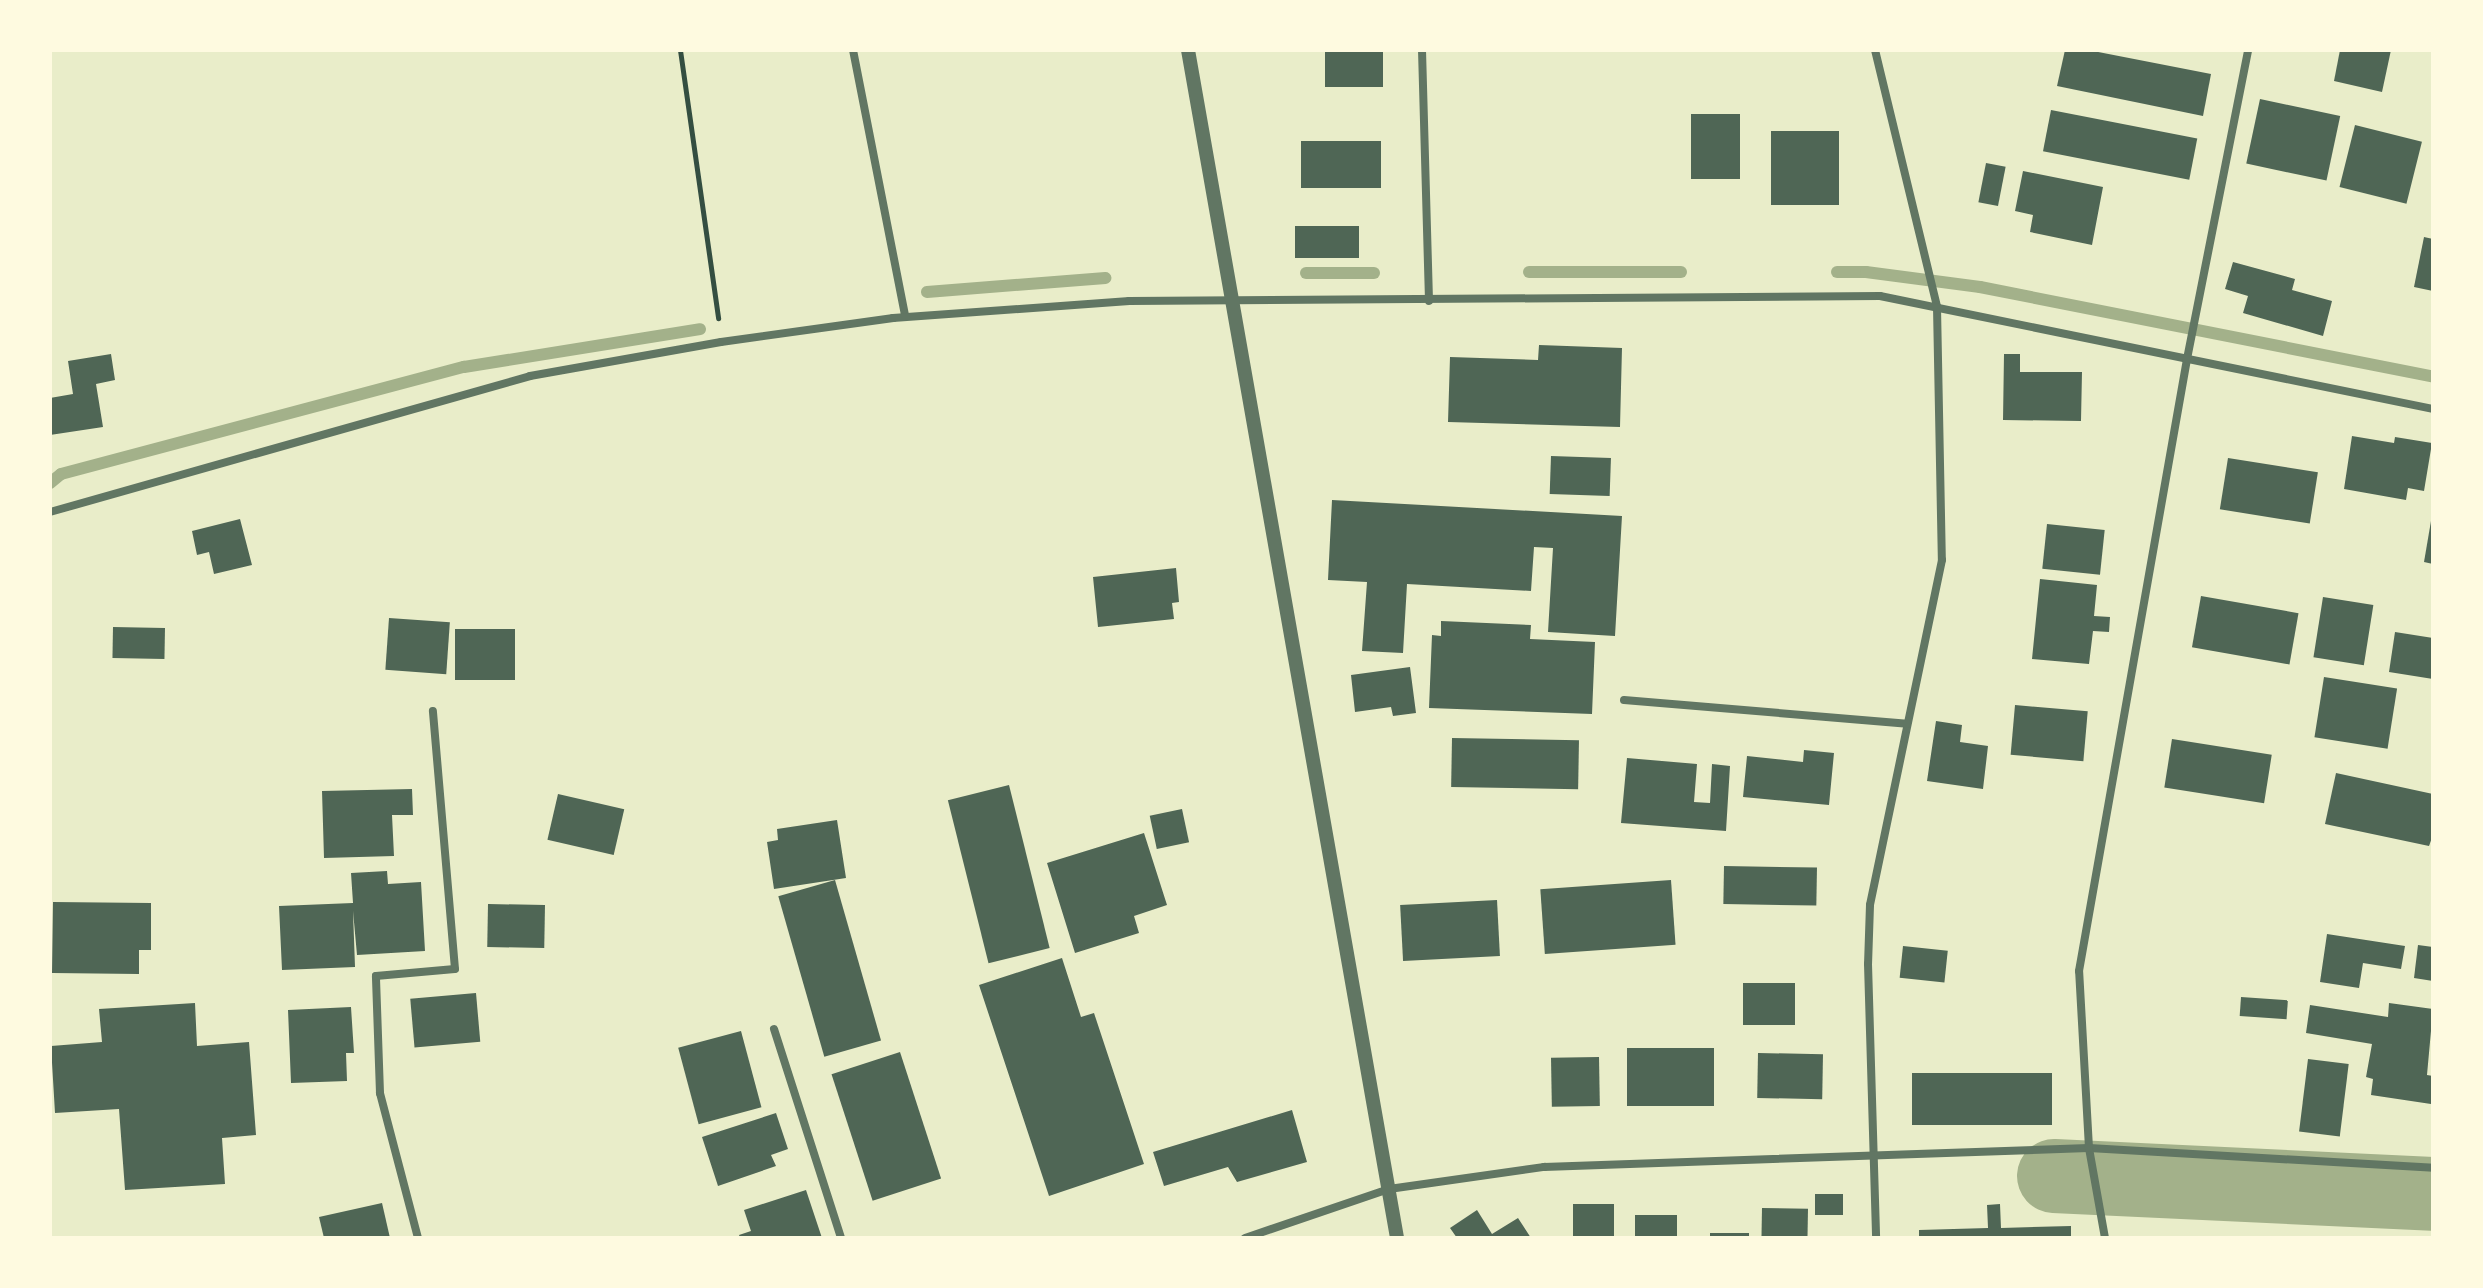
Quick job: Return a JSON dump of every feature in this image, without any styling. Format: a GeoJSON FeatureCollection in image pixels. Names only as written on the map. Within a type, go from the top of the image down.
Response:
{"type":"FeatureCollection","features":[{"type":"Feature","properties":{"kind":"street"},"geometry":{"type":"LineString","coordinates":[[853,50],[905,316]]}},
{"type":"Feature","properties":{"kind":"street"},"geometry":{"type":"LineString","coordinates":[[1188,50],[1397,1238]]}},
{"type":"Feature","properties":{"kind":"street"},"geometry":{"type":"LineString","coordinates":[[1422,50],[1429,301]]}},
{"type":"Feature","properties":{"kind":"street"},"geometry":{"type":"LineString","coordinates":[[1875,50],[1937,307],[1942,560],[1870,905],[1868,964],[1876,1238]]}},
{"type":"Feature","properties":{"kind":"street"},"geometry":{"type":"LineString","coordinates":[[2105,1238],[2089,1148],[2079,971],[2187,359],[2248,50]]}},
{"type":"Feature","properties":{"kind":"street"},"geometry":{"type":"LineString","coordinates":[[50,512],[530,376],[721,342],[905,316],[1129,301],[1233,303],[1880,296],[2433,409]]}},
{"type":"Feature","properties":{"kind":"street"},"geometry":{"type":"LineString","coordinates":[[1624,700],[1907,724]]}},
{"type":"Feature","properties":{"kind":"street"},"geometry":{"type":"LineString","coordinates":[[418,1238],[380,1093],[376,976],[455,969],[433,711]]}},
{"type":"Feature","properties":{"kind":"street"},"geometry":{"type":"LineString","coordinates":[[774,1029],[841,1238]]}},
{"type":"Feature","properties":{"kind":"street"},"geometry":{"type":"LineString","coordinates":[[1245,1238],[1389,1189],[1544,1167],[2089,1148],[2433,1168]]}},
{"type":"Feature","properties":{"kind":"path"},"geometry":{"type":"LineString","coordinates":[[680,50],[721,342]]}},
{"type":"Feature","properties":{"kind":"building"},"geometry":{"type":"Polygon","coordinates":[[[1325,50],[1383,50],[1383,87],[1325,87],[1325,50]]]}},
{"type":"Feature","properties":{"kind":"building"},"geometry":{"type":"Polygon","coordinates":[[[2065,50],[2088,50],[2211,74],[2203,116],[2057,86],[2065,50]]]}},
{"type":"Feature","properties":{"kind":"building"},"geometry":{"type":"Polygon","coordinates":[[[2340,50],[2391,50],[2382,92],[2334,81],[2340,50]]]}},
{"type":"Feature","properties":{"kind":"building"},"geometry":{"type":"Polygon","coordinates":[[[2260,99],[2340,116],[2326,181],[2246,164],[2260,99]]]}},
{"type":"Feature","properties":{"kind":"building"},"geometry":{"type":"Polygon","coordinates":[[[2051,110],[2197,138],[2189,180],[2043,151],[2051,110]]]}},
{"type":"Feature","properties":{"kind":"building"},"geometry":{"type":"Polygon","coordinates":[[[1691,114],[1740,114],[1740,179],[1691,179],[1691,114]]]}},
{"type":"Feature","properties":{"kind":"building"},"geometry":{"type":"Polygon","coordinates":[[[2355,125],[2422,142],[2406,204],[2340,187],[2355,125]]]}},
{"type":"Feature","properties":{"kind":"building"},"geometry":{"type":"Polygon","coordinates":[[[1771,131],[1839,131],[1839,205],[1771,205],[1771,131]]]}},
{"type":"Feature","properties":{"kind":"building"},"geometry":{"type":"Polygon","coordinates":[[[1301,141],[1381,141],[1381,188],[1301,188],[1301,141]]]}},
{"type":"Feature","properties":{"kind":"building"},"geometry":{"type":"Polygon","coordinates":[[[1986,163],[2006,167],[1998,206],[1978,202],[1986,163]]]}},
{"type":"Feature","properties":{"kind":"building"},"geometry":{"type":"Polygon","coordinates":[[[2023,171],[2103,187],[2092,245],[2030,232],[2033,215],[2015,211],[2023,171]]]}},
{"type":"Feature","properties":{"kind":"building"},"geometry":{"type":"Polygon","coordinates":[[[1295,226],[1359,226],[1359,258],[1295,258],[1295,226]]]}},
{"type":"Feature","properties":{"kind":"building"},"geometry":{"type":"Polygon","coordinates":[[[2424,237],[2433,239],[2433,291],[2414,287],[2424,237]]]}},
{"type":"Feature","properties":{"kind":"building"},"geometry":{"type":"Polygon","coordinates":[[[2233,262],[2295,279],[2292,290],[2332,301],[2323,336],[2243,313],[2248,296],[2225,289],[2233,262]]]}},
{"type":"Feature","properties":{"kind":"building"},"geometry":{"type":"Polygon","coordinates":[[[1539,345],[1622,348],[1620,427],[1448,422],[1450,357],[1538,360],[1539,345]]]}},
{"type":"Feature","properties":{"kind":"building"},"geometry":{"type":"Polygon","coordinates":[[[111,354],[115,380],[96,384],[103,427],[50,435],[50,398],[73,394],[68,361],[111,354]]]}},
{"type":"Feature","properties":{"kind":"building"},"geometry":{"type":"Polygon","coordinates":[[[2004,354],[2020,354],[2020,372],[2082,372],[2081,421],[2003,420],[2004,354]]]}},
{"type":"Feature","properties":{"kind":"building"},"geometry":{"type":"Polygon","coordinates":[[[2352,436],[2394,443],[2395,437],[2432,443],[2424,491],[2408,488],[2406,500],[2344,489],[2352,436]]]}},
{"type":"Feature","properties":{"kind":"building"},"geometry":{"type":"Polygon","coordinates":[[[1551,456],[1611,458],[1610,496],[1550,494],[1551,456]]]}},
{"type":"Feature","properties":{"kind":"building"},"geometry":{"type":"Polygon","coordinates":[[[2228,458],[2318,472],[2310,524],[2220,509],[2228,458]]]}},
{"type":"Feature","properties":{"kind":"building"},"geometry":{"type":"Polygon","coordinates":[[[1332,500],[1622,516],[1615,636],[1548,632],[1553,548],[1534,547],[1531,591],[1407,584],[1403,653],[1362,651],[1367,582],[1328,580],[1332,500]]]}},
{"type":"Feature","properties":{"kind":"building"},"geometry":{"type":"Polygon","coordinates":[[[240,519],[252,565],[214,574],[209,552],[197,555],[192,531],[240,519]]]}},
{"type":"Feature","properties":{"kind":"building"},"geometry":{"type":"Polygon","coordinates":[[[2433,521],[2433,564],[2424,562],[2433,521]]]}},
{"type":"Feature","properties":{"kind":"building"},"geometry":{"type":"Polygon","coordinates":[[[2047,524],[2105,530],[2100,575],[2042,569],[2047,524]]]}},
{"type":"Feature","properties":{"kind":"building"},"geometry":{"type":"Polygon","coordinates":[[[1176,568],[1179,602],[1172,603],[1174,619],[1098,627],[1093,577],[1176,568]]]}},
{"type":"Feature","properties":{"kind":"building"},"geometry":{"type":"Polygon","coordinates":[[[2040,579],[2097,585],[2094,616],[2110,617],[2109,632],[2093,631],[2089,664],[2032,659],[2040,579]]]}},
{"type":"Feature","properties":{"kind":"building"},"geometry":{"type":"Polygon","coordinates":[[[2201,596],[2298,613],[2289,664],[2192,647],[2201,596]]]}},
{"type":"Feature","properties":{"kind":"building"},"geometry":{"type":"Polygon","coordinates":[[[2323,597],[2373,605],[2364,665],[2313,657],[2323,597]]]}},
{"type":"Feature","properties":{"kind":"building"},"geometry":{"type":"Polygon","coordinates":[[[389,618],[450,622],[446,674],[385,670],[389,618]]]}},
{"type":"Feature","properties":{"kind":"building"},"geometry":{"type":"Polygon","coordinates":[[[1441,621],[1531,625],[1530,639],[1595,642],[1592,714],[1429,708],[1432,635],[1441,636],[1441,621]]]}},
{"type":"Feature","properties":{"kind":"building"},"geometry":{"type":"Polygon","coordinates":[[[113,627],[165,628],[164,659],[112,658],[113,627]]]}},
{"type":"Feature","properties":{"kind":"building"},"geometry":{"type":"Polygon","coordinates":[[[455,629],[515,629],[515,680],[455,680],[455,629]]]}},
{"type":"Feature","properties":{"kind":"building"},"geometry":{"type":"Polygon","coordinates":[[[2395,632],[2433,638],[2433,679],[2389,672],[2395,632]]]}},
{"type":"Feature","properties":{"kind":"building"},"geometry":{"type":"Polygon","coordinates":[[[1410,667],[1416,713],[1393,716],[1391,707],[1355,712],[1351,675],[1410,667]]]}},
{"type":"Feature","properties":{"kind":"building"},"geometry":{"type":"Polygon","coordinates":[[[2324,677],[2397,689],[2388,749],[2314,737],[2324,677]]]}},
{"type":"Feature","properties":{"kind":"building"},"geometry":{"type":"Polygon","coordinates":[[[2015,705],[2088,711],[2083,761],[2011,755],[2015,705]]]}},
{"type":"Feature","properties":{"kind":"building"},"geometry":{"type":"Polygon","coordinates":[[[1936,721],[1962,725],[1960,742],[1988,746],[1983,789],[1927,781],[1936,721]]]}},
{"type":"Feature","properties":{"kind":"building"},"geometry":{"type":"Polygon","coordinates":[[[1452,738],[1579,740],[1578,789],[1451,787],[1452,738]]]}},
{"type":"Feature","properties":{"kind":"building"},"geometry":{"type":"Polygon","coordinates":[[[2172,739],[2272,755],[2264,803],[2164,787],[2172,739]]]}},
{"type":"Feature","properties":{"kind":"building"},"geometry":{"type":"Polygon","coordinates":[[[1804,750],[1834,753],[1829,805],[1743,797],[1747,756],[1803,762],[1804,750]]]}},
{"type":"Feature","properties":{"kind":"building"},"geometry":{"type":"Polygon","coordinates":[[[1627,758],[1697,764],[1694,802],[1710,803],[1712,764],[1730,766],[1726,831],[1621,823],[1627,758]]]}},
{"type":"Feature","properties":{"kind":"building"},"geometry":{"type":"Polygon","coordinates":[[[2336,773],[2433,794],[2433,835],[2429,846],[2325,824],[2336,773]]]}},
{"type":"Feature","properties":{"kind":"building"},"geometry":{"type":"Polygon","coordinates":[[[1009,785],[1050,948],[989,963],[948,800],[1009,785]]]}},
{"type":"Feature","properties":{"kind":"building"},"geometry":{"type":"Polygon","coordinates":[[[412,789],[413,815],[392,815],[394,856],[324,858],[322,791],[412,789]]]}},
{"type":"Feature","properties":{"kind":"building"},"geometry":{"type":"Polygon","coordinates":[[[558,794],[624,809],[614,855],[547,840],[558,794]]]}},
{"type":"Feature","properties":{"kind":"building"},"geometry":{"type":"Polygon","coordinates":[[[1182,809],[1189,842],[1157,849],[1150,816],[1182,809]]]}},
{"type":"Feature","properties":{"kind":"building"},"geometry":{"type":"Polygon","coordinates":[[[837,820],[846,878],[774,889],[767,842],[778,840],[777,829],[837,820]]]}},
{"type":"Feature","properties":{"kind":"building"},"geometry":{"type":"Polygon","coordinates":[[[1144,833],[1167,905],[1134,916],[1139,933],[1075,953],[1047,863],[1144,833]]]}},
{"type":"Feature","properties":{"kind":"building"},"geometry":{"type":"Polygon","coordinates":[[[1724,866],[1817,868],[1816,906],[1723,904],[1724,866]]]}},
{"type":"Feature","properties":{"kind":"building"},"geometry":{"type":"Polygon","coordinates":[[[387,871],[388,884],[421,882],[425,951],[357,955],[353,911],[355,967],[282,970],[279,906],[353,903],[351,873],[387,871]]]}},
{"type":"Feature","properties":{"kind":"building"},"geometry":{"type":"Polygon","coordinates":[[[835,880],[881,1041],[824,1057],[778,896],[835,880]]]}},
{"type":"Feature","properties":{"kind":"building"},"geometry":{"type":"Polygon","coordinates":[[[1671,880],[1676,945],[1545,954],[1540,889],[1671,880]]]}},
{"type":"Feature","properties":{"kind":"building"},"geometry":{"type":"Polygon","coordinates":[[[1497,900],[1500,956],[1403,961],[1400,905],[1497,900]]]}},
{"type":"Feature","properties":{"kind":"building"},"geometry":{"type":"Polygon","coordinates":[[[53,902],[151,903],[151,950],[139,950],[139,974],[52,973],[53,902]]]}},
{"type":"Feature","properties":{"kind":"building"},"geometry":{"type":"Polygon","coordinates":[[[488,904],[545,905],[544,948],[487,947],[488,904]]]}},
{"type":"Feature","properties":{"kind":"building"},"geometry":{"type":"Polygon","coordinates":[[[2327,934],[2405,946],[2401,969],[2363,963],[2359,988],[2320,982],[2327,934]]]}},
{"type":"Feature","properties":{"kind":"building"},"geometry":{"type":"Polygon","coordinates":[[[2418,945],[2433,947],[2433,981],[2414,978],[2418,945]]]}},
{"type":"Feature","properties":{"kind":"building"},"geometry":{"type":"Polygon","coordinates":[[[1903,946],[1948,951],[1944,983],[1900,978],[1903,946]]]}},
{"type":"Feature","properties":{"kind":"building"},"geometry":{"type":"Polygon","coordinates":[[[1062,958],[1081,1017],[1094,1013],[1144,1164],[1049,1196],[979,985],[1062,958]]]}},
{"type":"Feature","properties":{"kind":"building"},"geometry":{"type":"Polygon","coordinates":[[[1743,983],[1795,983],[1795,1025],[1743,1025],[1743,983]]]}},
{"type":"Feature","properties":{"kind":"building"},"geometry":{"type":"Polygon","coordinates":[[[476,993],[480,1042],[415,1048],[410,999],[476,993]]]}},
{"type":"Feature","properties":{"kind":"building"},"geometry":{"type":"Polygon","coordinates":[[[2241,997],[2288,1000],[2287,1019],[2240,1016],[2241,997]]]}},
{"type":"Feature","properties":{"kind":"building"},"geometry":{"type":"Polygon","coordinates":[[[195,1003],[197,1046],[249,1042],[256,1135],[222,1138],[225,1184],[125,1190],[119,1109],[55,1113],[51,1046],[102,1042],[99,1009],[195,1003]]]}},
{"type":"Feature","properties":{"kind":"building"},"geometry":{"type":"Polygon","coordinates":[[[2389,1003],[2433,1009],[2427,1075],[2433,1076],[2431,1104],[2371,1095],[2373,1079],[2366,1077],[2372,1044],[2306,1033],[2310,1005],[2388,1017],[2389,1003]]]}},
{"type":"Feature","properties":{"kind":"building"},"geometry":{"type":"Polygon","coordinates":[[[351,1007],[354,1053],[346,1053],[347,1081],[291,1083],[288,1010],[351,1007]]]}},
{"type":"Feature","properties":{"kind":"building"},"geometry":{"type":"Polygon","coordinates":[[[741,1031],[761,1107],[699,1124],[678,1048],[741,1031]]]}},
{"type":"Feature","properties":{"kind":"building"},"geometry":{"type":"Polygon","coordinates":[[[1627,1048],[1714,1048],[1714,1106],[1627,1106],[1627,1048]]]}},
{"type":"Feature","properties":{"kind":"building"},"geometry":{"type":"Polygon","coordinates":[[[900,1052],[941,1178],[873,1201],[832,1074],[900,1052]]]}},
{"type":"Feature","properties":{"kind":"building"},"geometry":{"type":"Polygon","coordinates":[[[1758,1053],[1823,1054],[1822,1099],[1757,1098],[1758,1053]]]}},
{"type":"Feature","properties":{"kind":"building"},"geometry":{"type":"Polygon","coordinates":[[[1599,1057],[1600,1106],[1552,1107],[1551,1058],[1599,1057]]]}},
{"type":"Feature","properties":{"kind":"building"},"geometry":{"type":"Polygon","coordinates":[[[2308,1059],[2349,1064],[2340,1136],[2299,1131],[2308,1059]]]}},
{"type":"Feature","properties":{"kind":"building"},"geometry":{"type":"Polygon","coordinates":[[[1912,1073],[2052,1073],[2052,1125],[1912,1125],[1912,1073]]]}},
{"type":"Feature","properties":{"kind":"building"},"geometry":{"type":"Polygon","coordinates":[[[1292,1110],[1307,1162],[1237,1182],[1228,1167],[1164,1186],[1153,1152],[1292,1110]]]}},
{"type":"Feature","properties":{"kind":"building"},"geometry":{"type":"Polygon","coordinates":[[[776,1113],[788,1149],[771,1155],[776,1166],[718,1186],[702,1137],[776,1113]]]}},
{"type":"Feature","properties":{"kind":"building"},"geometry":{"type":"Polygon","coordinates":[[[806,1190],[822,1238],[740,1238],[739,1235],[751,1231],[744,1210],[806,1190]]]}},
{"type":"Feature","properties":{"kind":"building"},"geometry":{"type":"Polygon","coordinates":[[[1815,1194],[1843,1194],[1843,1215],[1815,1215],[1815,1194]]]}},
{"type":"Feature","properties":{"kind":"building"},"geometry":{"type":"Polygon","coordinates":[[[382,1203],[390,1238],[324,1238],[319,1217],[382,1203]]]}},
{"type":"Feature","properties":{"kind":"building"},"geometry":{"type":"Polygon","coordinates":[[[1573,1204],[1614,1204],[1614,1238],[1573,1238],[1573,1204]]]}},
{"type":"Feature","properties":{"kind":"building"},"geometry":{"type":"Polygon","coordinates":[[[2000,1204],[2001,1228],[2071,1226],[2071,1238],[1919,1238],[1919,1230],[1988,1228],[1987,1205],[2000,1204]]]}},
{"type":"Feature","properties":{"kind":"building"},"geometry":{"type":"Polygon","coordinates":[[[1762,1208],[1808,1209],[1807,1238],[1761,1238],[1762,1208]]]}},
{"type":"Feature","properties":{"kind":"building"},"geometry":{"type":"Polygon","coordinates":[[[1477,1210],[1492,1234],[1518,1218],[1531,1238],[1457,1238],[1450,1228],[1477,1210]]]}},
{"type":"Feature","properties":{"kind":"building"},"geometry":{"type":"Polygon","coordinates":[[[1635,1215],[1677,1215],[1677,1238],[1635,1238],[1635,1215]]]}},
{"type":"Feature","properties":{"kind":"building"},"geometry":{"type":"Polygon","coordinates":[[[1710,1233],[1749,1233],[1749,1238],[1710,1238],[1710,1233]]]}},
{"type":"Feature","properties":{"kind":"waterway"},"geometry":{"type":"LineString","coordinates":[[1529,272],[1681,272]]}},
{"type":"Feature","properties":{"kind":"waterway"},"geometry":{"type":"LineString","coordinates":[[1837,272],[1866,272],[1980,287],[2433,377]]}},
{"type":"Feature","properties":{"kind":"waterway"},"geometry":{"type":"LineString","coordinates":[[1306,273],[1374,273]]}},
{"type":"Feature","properties":{"kind":"waterway"},"geometry":{"type":"LineString","coordinates":[[927,292],[1105,278]]}},
{"type":"Feature","properties":{"kind":"waterway"},"geometry":{"type":"LineString","coordinates":[[50,483],[61,474],[464,367],[700,329]]}},
{"type":"Feature","properties":{"kind":"waterway"},"geometry":{"type":"LineString","coordinates":[[2054,1176],[2433,1194]]}}]}
